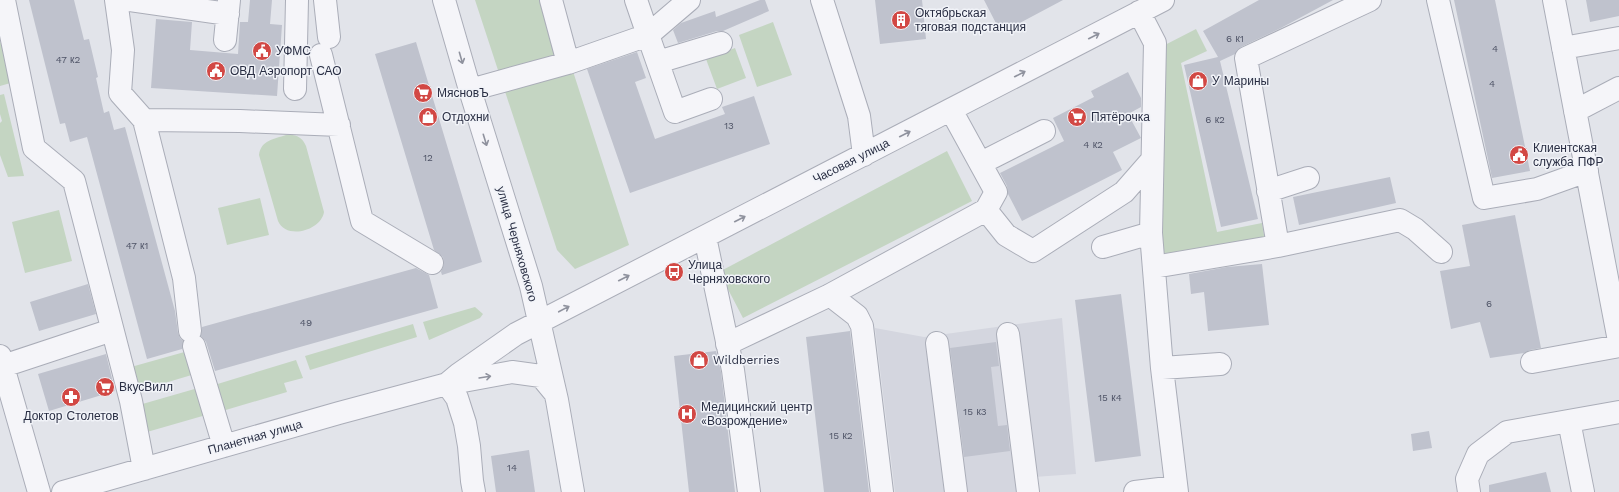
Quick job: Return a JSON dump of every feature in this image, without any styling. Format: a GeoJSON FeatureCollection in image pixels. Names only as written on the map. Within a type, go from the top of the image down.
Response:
{"type":"FeatureCollection","features":[{"type":"Feature","properties":{"kind":"street"},"geometry":{"type":"LineString","coordinates":[[4,0],[34,148],[74,180],[131,401],[144,469]]}},
{"type":"Feature","properties":{"kind":"street"},"geometry":{"type":"LineString","coordinates":[[116,0],[123,50],[120,93],[144,120],[184,278],[192,338],[224,446]]}},
{"type":"Feature","properties":{"kind":"street"},"geometry":{"type":"LineString","coordinates":[[130,0],[228,7],[224,40]]}},
{"type":"Feature","properties":{"kind":"street"},"geometry":{"type":"LineString","coordinates":[[295,88],[297,0]]}},
{"type":"Feature","properties":{"kind":"street"},"geometry":{"type":"LineString","coordinates":[[325,0],[325,46],[339,125],[362,221],[432,263]]}},
{"type":"Feature","properties":{"kind":"street","name":"улица Черняховского"},"geometry":{"type":"LineString","coordinates":[[444,0],[470,90],[531,286],[555,393],[573,492]]}},
{"type":"Feature","properties":{"kind":"street"},"geometry":{"type":"LineString","coordinates":[[551,0],[568,63]]}},
{"type":"Feature","properties":{"kind":"street"},"geometry":{"type":"LineString","coordinates":[[636,0],[675,112],[711,99]]}},
{"type":"Feature","properties":{"kind":"street"},"geometry":{"type":"LineString","coordinates":[[470,90],[568,63],[648,35],[689,0]]}},
{"type":"Feature","properties":{"kind":"street"},"geometry":{"type":"LineString","coordinates":[[822,0],[859,116],[864,155]]}},
{"type":"Feature","properties":{"kind":"street","name":"Часовая улица"},"geometry":{"type":"LineString","coordinates":[[539,322],[1163,0]]}},
{"type":"Feature","properties":{"kind":"street"},"geometry":{"type":"LineString","coordinates":[[1278,246],[1246,58],[1340,6],[1370,0]]}},
{"type":"Feature","properties":{"kind":"street"},"geometry":{"type":"LineString","coordinates":[[1438,0],[1484,198],[1537,189],[1587,171]]}},
{"type":"Feature","properties":{"kind":"street"},"geometry":{"type":"LineString","coordinates":[[1554,0],[1616,310],[1619,341]]}},
{"type":"Feature","properties":{"kind":"street"},"geometry":{"type":"LineString","coordinates":[[1135,492],[1176,489],[1162,368],[1151,233],[1155,43],[1139,12]]}},
{"type":"Feature","properties":{"kind":"street"},"geometry":{"type":"LineString","coordinates":[[1563,48],[1619,38]]}},
{"type":"Feature","properties":{"kind":"street"},"geometry":{"type":"LineString","coordinates":[[658,62],[720,43]]}},
{"type":"Feature","properties":{"kind":"street"},"geometry":{"type":"LineString","coordinates":[[1575,111],[1619,88]]}},
{"type":"Feature","properties":{"kind":"street"},"geometry":{"type":"LineString","coordinates":[[727,344],[830,295],[986,210],[996,192],[951,110]]}},
{"type":"Feature","properties":{"kind":"street"},"geometry":{"type":"LineString","coordinates":[[144,120],[240,121],[339,125]]}},
{"type":"Feature","properties":{"kind":"street"},"geometry":{"type":"LineString","coordinates":[[981,163],[1044,130]]}},
{"type":"Feature","properties":{"kind":"street"},"geometry":{"type":"LineString","coordinates":[[986,210],[1006,235],[1033,251],[1124,192],[1152,160]]}},
{"type":"Feature","properties":{"kind":"street"},"geometry":{"type":"LineString","coordinates":[[1268,191],[1308,178]]}},
{"type":"Feature","properties":{"kind":"street"},"geometry":{"type":"LineString","coordinates":[[1154,267],[1278,246],[1400,220],[1415,229],[1441,252]]}},
{"type":"Feature","properties":{"kind":"street"},"geometry":{"type":"LineString","coordinates":[[1103,247],[1151,233]]}},
{"type":"Feature","properties":{"kind":"street"},"geometry":{"type":"LineString","coordinates":[[705,237],[733,370],[749,492]]}},
{"type":"Feature","properties":{"kind":"street"},"geometry":{"type":"LineString","coordinates":[[830,295],[857,316],[862,326],[882,492]]}},
{"type":"Feature","properties":{"kind":"street","name":"Планетная улица"},"geometry":{"type":"LineString","coordinates":[[446,384],[516,334],[539,322]]}},
{"type":"Feature","properties":{"kind":"street"},"geometry":{"type":"LineString","coordinates":[[39,492],[1,361],[112,330]]}},
{"type":"Feature","properties":{"kind":"street"},"geometry":{"type":"LineString","coordinates":[[1008,334],[1028,492]]}},
{"type":"Feature","properties":{"kind":"street"},"geometry":{"type":"LineString","coordinates":[[937,343],[956,492]]}},
{"type":"Feature","properties":{"kind":"street"},"geometry":{"type":"LineString","coordinates":[[1532,362],[1619,346]]}},
{"type":"Feature","properties":{"kind":"street"},"geometry":{"type":"LineString","coordinates":[[1162,368],[1220,364]]}},
{"type":"Feature","properties":{"kind":"street","name":"Планетная улица"},"geometry":{"type":"LineString","coordinates":[[63,492],[88,489],[144,469],[446,384],[512,372],[541,376],[555,393]]}},
{"type":"Feature","properties":{"kind":"street"},"geometry":{"type":"LineString","coordinates":[[446,384],[457,398],[465,423],[474,492]]}},
{"type":"Feature","properties":{"kind":"street"},"geometry":{"type":"LineString","coordinates":[[1469,492],[1467,479],[1478,454],[1507,432],[1619,412]]}},
{"type":"Feature","properties":{"kind":"street"},"geometry":{"type":"LineString","coordinates":[[1569,421],[1583,492]]}},
{"type":"Feature","properties":{"kind":"shaded area"},"geometry":{"type":"Polygon","coordinates":[[[1062,318],[1076,474],[1034,477],[1019,492],[895,492],[875,328],[924,337],[1062,318]]]}},
{"type":"Feature","properties":{"kind":"green space"},"geometry":{"type":"Polygon","coordinates":[[[475,0],[550,0],[629,245],[575,269],[557,250],[475,0]]]}},
{"type":"Feature","properties":{"kind":"green space"},"geometry":{"type":"Polygon","coordinates":[[[773,22],[792,75],[757,87],[739,35],[773,22]]]}},
{"type":"Feature","properties":{"kind":"green space"},"geometry":{"type":"Polygon","coordinates":[[[1196,29],[1207,51],[1181,63],[1217,232],[1262,223],[1265,241],[1164,259],[1160,231],[1161,47],[1196,29]]]}},
{"type":"Feature","properties":{"kind":"green space"},"geometry":{"type":"Polygon","coordinates":[[[0,41],[14,82],[0,86],[0,41]]]}},
{"type":"Feature","properties":{"kind":"green space"},"geometry":{"type":"Polygon","coordinates":[[[735,48],[746,78],[717,89],[706,59],[735,48]]]}},
{"type":"Feature","properties":{"kind":"green space"},"geometry":{"type":"Polygon","coordinates":[[[4,94],[24,176],[8,177],[0,155],[0,123],[2,121],[0,114],[0,95],[4,94]]]}},
{"type":"Feature","properties":{"kind":"green space"},"geometry":{"type":"Polygon","coordinates":[[[286,135],[298,137],[303,140],[306,146],[324,212],[317,224],[303,231],[295,232],[288,230],[282,227],[278,221],[259,155],[262,146],[265,143],[286,135]]]}},
{"type":"Feature","properties":{"kind":"green space"},"geometry":{"type":"Polygon","coordinates":[[[947,151],[972,201],[743,318],[719,272],[947,151]]]}},
{"type":"Feature","properties":{"kind":"green space"},"geometry":{"type":"Polygon","coordinates":[[[260,198],[269,235],[227,245],[218,208],[260,198]]]}},
{"type":"Feature","properties":{"kind":"green space"},"geometry":{"type":"Polygon","coordinates":[[[59,210],[72,261],[25,273],[12,222],[59,210]]]}},
{"type":"Feature","properties":{"kind":"green space"},"geometry":{"type":"Polygon","coordinates":[[[475,307],[483,314],[480,318],[429,340],[423,322],[475,307]]]}},
{"type":"Feature","properties":{"kind":"green space"},"geometry":{"type":"Polygon","coordinates":[[[413,324],[417,337],[310,370],[305,356],[413,324]]]}},
{"type":"Feature","properties":{"kind":"green space"},"geometry":{"type":"Polygon","coordinates":[[[188,351],[195,374],[138,391],[131,367],[188,351]]]}},
{"type":"Feature","properties":{"kind":"green space"},"geometry":{"type":"Polygon","coordinates":[[[296,360],[303,378],[284,383],[287,392],[219,412],[211,386],[296,360]]]}},
{"type":"Feature","properties":{"kind":"green space"},"geometry":{"type":"Polygon","coordinates":[[[198,388],[206,415],[147,432],[139,405],[198,388]]]}},
{"type":"Feature","properties":{"kind":"building"},"geometry":{"type":"Polygon","coordinates":[[[29,0],[74,0],[84,40],[89,39],[98,77],[96,78],[104,113],[109,111],[114,130],[125,127],[175,311],[178,333],[183,341],[182,349],[147,359],[87,137],[70,142],[65,123],[60,124],[29,0]]]}},
{"type":"Feature","properties":{"kind":"building","name":"ОВД Аэропорт САО"},"geometry":{"type":"Polygon","coordinates":[[[250,0],[272,0],[270,24],[282,25],[277,96],[151,88],[156,19],[192,22],[190,50],[238,54],[240,22],[248,22],[250,0]]]}},
{"type":"Feature","properties":{"kind":"building"},"geometry":{"type":"Polygon","coordinates":[[[760,0],[765,0],[769,11],[723,31],[717,31],[678,43],[673,30],[681,23],[715,11],[716,17],[760,0]]]}},
{"type":"Feature","properties":{"kind":"building","name":"Октябрьская тяговая подстанция"},"geometry":{"type":"Polygon","coordinates":[[[875,0],[922,0],[926,39],[880,44],[875,0]]]}},
{"type":"Feature","properties":{"kind":"building"},"geometry":{"type":"Polygon","coordinates":[[[984,0],[1063,0],[1001,33],[984,0]]]}},
{"type":"Feature","properties":{"kind":"building"},"geometry":{"type":"Polygon","coordinates":[[[1259,0],[1333,0],[1281,28],[1241,47],[1235,54],[1220,61],[1258,219],[1221,227],[1184,65],[1218,57],[1203,31],[1259,0]]]}},
{"type":"Feature","properties":{"kind":"building"},"geometry":{"type":"Polygon","coordinates":[[[1454,0],[1495,0],[1530,171],[1492,178],[1454,0]]]}},
{"type":"Feature","properties":{"kind":"building"},"geometry":{"type":"Polygon","coordinates":[[[1586,0],[1619,0],[1619,16],[1590,22],[1586,0]]]}},
{"type":"Feature","properties":{"kind":"building"},"geometry":{"type":"Polygon","coordinates":[[[416,42],[482,262],[442,275],[441,272],[444,264],[443,257],[434,250],[375,54],[416,42]]]}},
{"type":"Feature","properties":{"kind":"building"},"geometry":{"type":"Polygon","coordinates":[[[637,52],[646,78],[635,82],[655,139],[725,114],[722,107],[754,96],[770,144],[630,193],[587,69],[637,52]]]}},
{"type":"Feature","properties":{"kind":"building"},"geometry":{"type":"Polygon","coordinates":[[[1128,72],[1141,98],[1141,107],[1128,114],[1141,138],[1113,152],[1122,170],[1022,221],[1008,194],[1007,186],[1000,173],[1064,141],[1053,118],[1094,97],[1091,91],[1128,72]]]}},
{"type":"Feature","properties":{"kind":"building"},"geometry":{"type":"Polygon","coordinates":[[[1390,177],[1396,203],[1299,225],[1293,197],[1390,177]]]}},
{"type":"Feature","properties":{"kind":"building"},"geometry":{"type":"Polygon","coordinates":[[[1515,215],[1541,348],[1524,353],[1490,358],[1480,322],[1451,329],[1440,271],[1470,266],[1462,225],[1515,215]]]}},
{"type":"Feature","properties":{"kind":"building"},"geometry":{"type":"Polygon","coordinates":[[[1262,264],[1269,325],[1208,331],[1204,292],[1191,294],[1189,274],[1227,267],[1262,264]]]}},
{"type":"Feature","properties":{"kind":"building"},"geometry":{"type":"Polygon","coordinates":[[[416,268],[429,275],[438,308],[215,371],[206,342],[201,336],[202,327],[416,268]]]}},
{"type":"Feature","properties":{"kind":"building"},"geometry":{"type":"Polygon","coordinates":[[[88,284],[96,314],[39,331],[30,302],[88,284]]]}},
{"type":"Feature","properties":{"kind":"building"},"geometry":{"type":"Polygon","coordinates":[[[1121,294],[1141,456],[1095,462],[1075,300],[1121,294]]]}},
{"type":"Feature","properties":{"kind":"building"},"geometry":{"type":"Polygon","coordinates":[[[850,331],[869,492],[824,492],[806,337],[850,331]]]}},
{"type":"Feature","properties":{"kind":"building"},"geometry":{"type":"Polygon","coordinates":[[[996,342],[999,366],[991,367],[998,426],[1007,425],[1010,451],[964,457],[950,348],[996,342]]]}},
{"type":"Feature","properties":{"kind":"building"},"geometry":{"type":"Polygon","coordinates":[[[716,351],[721,372],[735,492],[689,492],[674,356],[716,351]]]}},
{"type":"Feature","properties":{"kind":"building"},"geometry":{"type":"Polygon","coordinates":[[[106,354],[115,391],[49,411],[38,374],[106,354]]]}},
{"type":"Feature","properties":{"kind":"building"},"geometry":{"type":"Polygon","coordinates":[[[1429,431],[1432,448],[1413,451],[1411,434],[1429,431]]]}},
{"type":"Feature","properties":{"kind":"building"},"geometry":{"type":"Polygon","coordinates":[[[529,450],[535,492],[496,492],[491,456],[529,450]]]}},
{"type":"Feature","properties":{"kind":"building"},"geometry":{"type":"Polygon","coordinates":[[[1546,472],[1551,492],[1489,492],[1489,485],[1546,472]]]}},
{"type":"Feature","properties":{"kind":"place","name":"Октябрьская тяговая подстанция"},"geometry":{"type":"Point","coordinates":[901,20]}},
{"type":"Feature","properties":{"kind":"place","name":"УФМС"},"geometry":{"type":"Point","coordinates":[262,51]}},
{"type":"Feature","properties":{"kind":"place","name":"ОВД Аэропорт САО"},"geometry":{"type":"Point","coordinates":[216,71]}},
{"type":"Feature","properties":{"kind":"place","name":"У Марины"},"geometry":{"type":"Point","coordinates":[1198,81]}},
{"type":"Feature","properties":{"kind":"place","name":"МясновЪ"},"geometry":{"type":"Point","coordinates":[423,93]}},
{"type":"Feature","properties":{"kind":"place","name":"Отдохни"},"geometry":{"type":"Point","coordinates":[428,117]}},
{"type":"Feature","properties":{"kind":"place","name":"Пятёрочка"},"geometry":{"type":"Point","coordinates":[1077,117]}},
{"type":"Feature","properties":{"kind":"place","name":"Клиентская служба ПФР"},"geometry":{"type":"Point","coordinates":[1519,155]}},
{"type":"Feature","properties":{"kind":"place","name":"Улица Черняховского"},"geometry":{"type":"Point","coordinates":[674,272]}},
{"type":"Feature","properties":{"kind":"place","name":"Wildberries"},"geometry":{"type":"Point","coordinates":[699,360]}},
{"type":"Feature","properties":{"kind":"place","name":"ВкусВилл"},"geometry":{"type":"Point","coordinates":[105,387]}},
{"type":"Feature","properties":{"kind":"place","name":"Доктор Столетов"},"geometry":{"type":"Point","coordinates":[71,397]}},
{"type":"Feature","properties":{"kind":"place","name":"Медицинский центр «Возрождение»"},"geometry":{"type":"Point","coordinates":[687,414]}}]}
